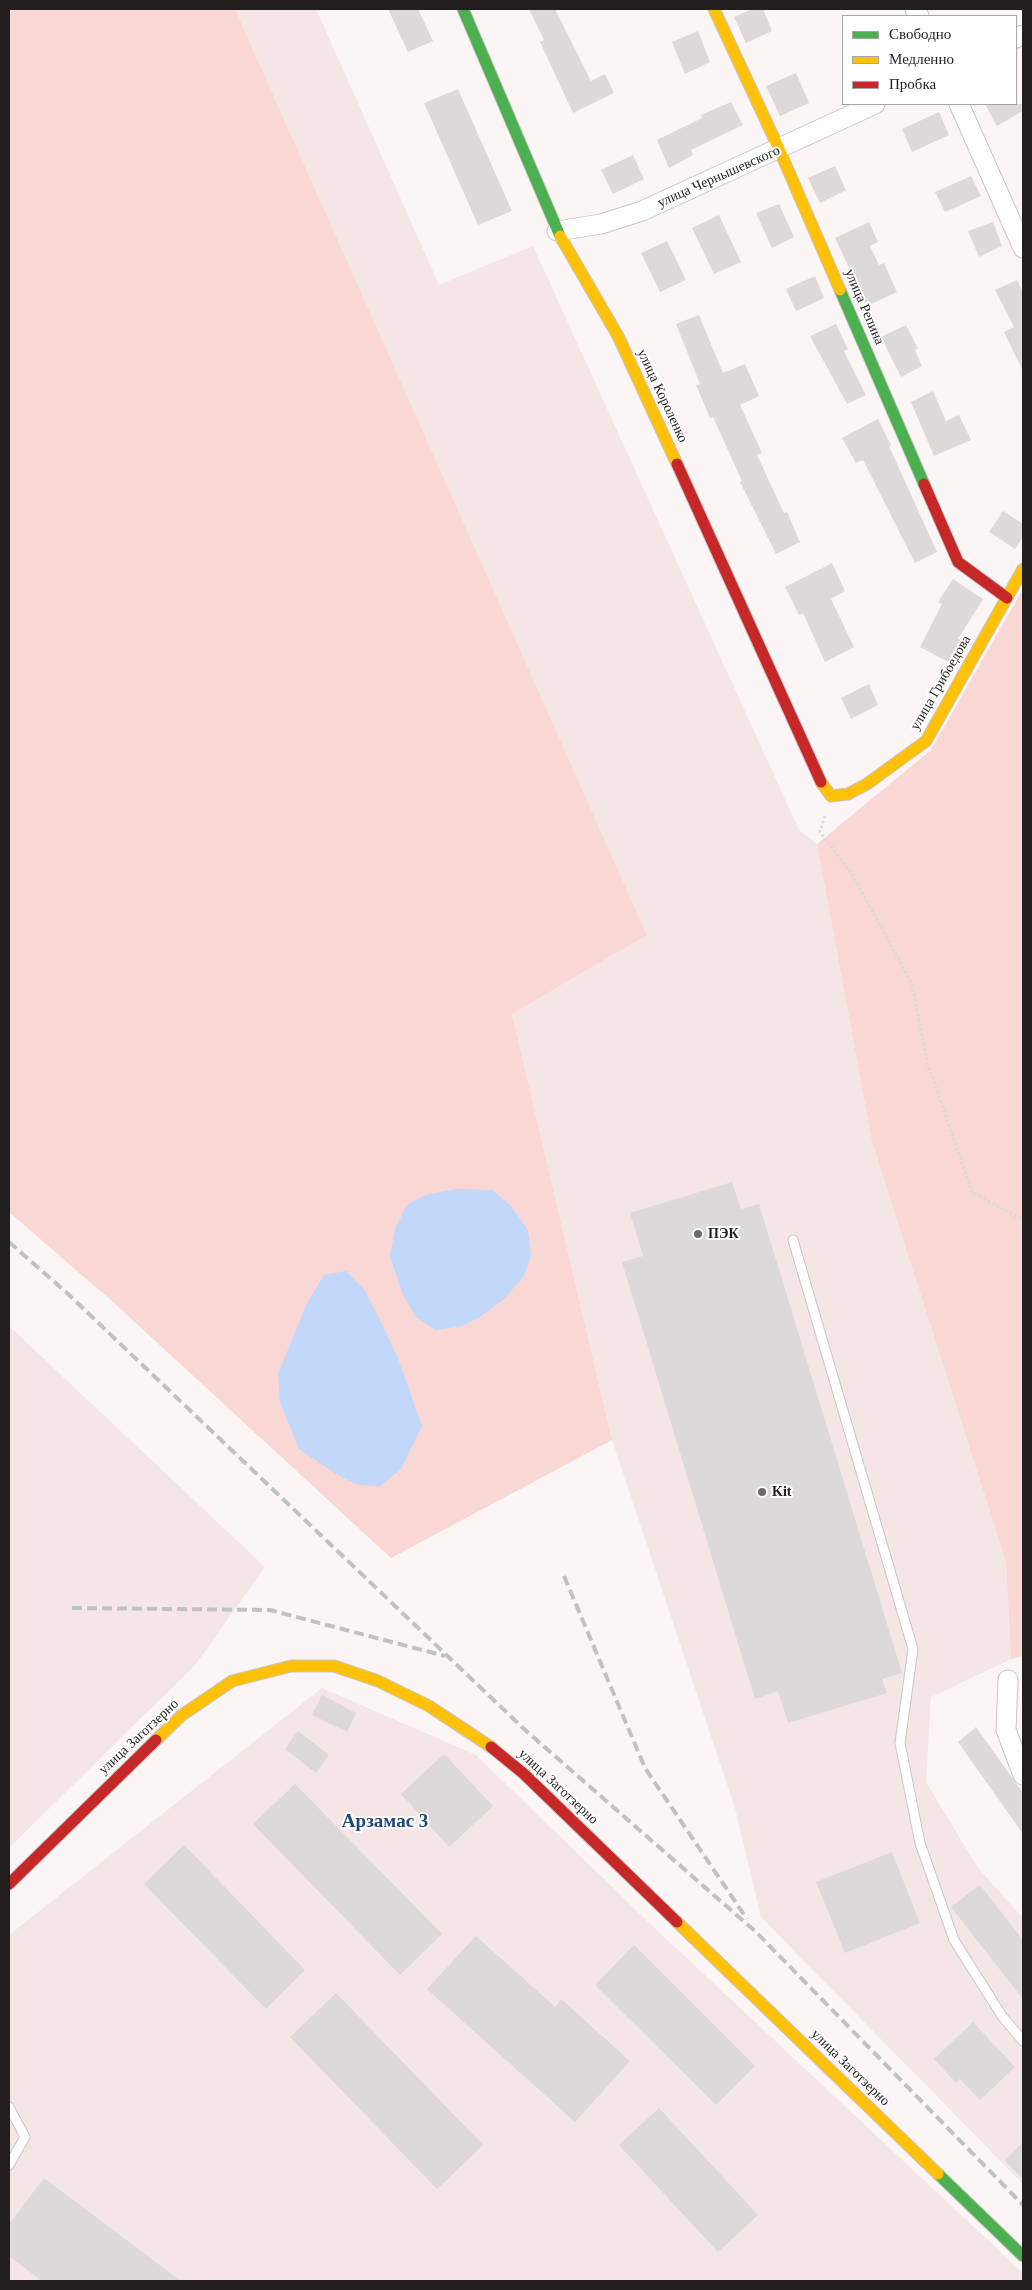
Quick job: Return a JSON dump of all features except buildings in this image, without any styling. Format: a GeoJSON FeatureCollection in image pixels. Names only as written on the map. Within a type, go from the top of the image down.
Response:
{"type":"FeatureCollection","features":[{"type":"Feature","properties":{"kind":"street","name":"улица Короленко"},"geometry":{"type":"LineString","coordinates":[[463,9],[557,230],[618,336],[821,781],[831,796]]}},
{"type":"Feature","properties":{"kind":"street","name":"улица Репина"},"geometry":{"type":"LineString","coordinates":[[714,9],[780,149],[958,562],[1007,598]]}},
{"type":"Feature","properties":{"kind":"street","name":"улица Чернышевского"},"geometry":{"type":"LineString","coordinates":[[557,230],[601,224],[642,212],[873,105]]}},
{"type":"Feature","properties":{"kind":"street"},"geometry":{"type":"LineString","coordinates":[[959,105],[1023,248]]}},
{"type":"Feature","properties":{"kind":"street","name":"улица Грибоедова"},"geometry":{"type":"LineString","coordinates":[[831,796],[848,794],[867,784],[926,741],[1023,569]]}},
{"type":"Feature","properties":{"kind":"street","name":"улица Заготзерно"},"geometry":{"type":"LineString","coordinates":[[9,1884],[182,1715],[232,1681],[291,1666],[334,1666],[378,1681],[428,1706],[482,1740],[524,1774],[1023,2256]]}},
{"type":"Feature","properties":{"kind":"street"},"geometry":{"type":"LineString","coordinates":[[1008,1680],[1006,1730],[1023,1774]]}},
{"type":"Feature","properties":{"kind":"lane"},"geometry":{"type":"LineString","coordinates":[[794,1240],[913,1649],[900,1743],[920,1843],[954,1940],[1002,2016],[1023,2040]]}},
{"type":"Feature","properties":{"kind":"lane"},"geometry":{"type":"LineString","coordinates":[[9,2107],[25,2137],[9,2165]]}},
{"type":"Feature","properties":{"kind":"path"},"geometry":{"type":"LineString","coordinates":[[831,796],[820,832],[852,874],[912,984],[927,1062],[972,1192],[1023,1220]]}},
{"type":"Feature","properties":{"kind":"shaded area"},"geometry":{"type":"Polygon","coordinates":[[[9,9],[235,9],[647,935],[512,1014],[612,1440],[391,1558],[113,1302],[9,1212],[9,9]]]}},
{"type":"Feature","properties":{"kind":"shaded area"},"geometry":{"type":"Polygon","coordinates":[[[235,9],[316,9],[439,285],[533,246],[799,830],[817,844],[872,1142],[1006,1562],[1011,1659],[931,1697],[926,1782],[978,1868],[1023,1918],[1023,2184],[761,1917],[735,1808],[612,1440],[512,1014],[647,935],[235,9]]]}},
{"type":"Feature","properties":{"kind":"shaded area"},"geometry":{"type":"Polygon","coordinates":[[[1023,589],[1023,1656],[1011,1659],[1006,1562],[872,1142],[817,844],[931,750],[1023,589]]]}},
{"type":"Feature","properties":{"kind":"shaded area"},"geometry":{"type":"Polygon","coordinates":[[[9,1326],[265,1567],[196,1664],[9,1848],[9,1326]]]}},
{"type":"Feature","properties":{"kind":"shaded area"},"geometry":{"type":"Polygon","coordinates":[[[322,1688],[476,1755],[645,1919],[1023,2273],[1023,2281],[9,2281],[9,1935],[322,1688]]]}},
{"type":"Feature","properties":{"kind":"water"},"geometry":{"type":"Polygon","coordinates":[[[457,1189],[492,1190],[511,1206],[528,1230],[531,1256],[524,1276],[503,1300],[478,1318],[462,1326],[436,1330],[416,1317],[403,1295],[390,1256],[395,1229],[407,1205],[425,1195],[457,1189]]]}},
{"type":"Feature","properties":{"kind":"water"},"geometry":{"type":"Polygon","coordinates":[[[346,1271],[365,1291],[382,1324],[397,1356],[422,1426],[401,1469],[380,1486],[359,1485],[341,1477],[299,1449],[280,1402],[278,1374],[307,1303],[324,1275],[346,1271]]]}},
{"type":"Feature","properties":{"kind":"railway"},"geometry":{"type":"LineString","coordinates":[[9,1242],[67,1293],[524,1729],[756,1932],[1023,2205]]}},
{"type":"Feature","properties":{"kind":"railway"},"geometry":{"type":"LineString","coordinates":[[564,1576],[645,1768],[747,1919]]}},
{"type":"Feature","properties":{"kind":"railway"},"geometry":{"type":"LineString","coordinates":[[72,1608],[270,1610],[445,1656]]}},
{"type":"Feature","properties":{"kind":"traffic: fast"},"geometry":{"type":"LineString","coordinates":[[463,9],[560,236]]}},
{"type":"Feature","properties":{"kind":"traffic: fast"},"geometry":{"type":"LineString","coordinates":[[840,290],[924,484]]}},
{"type":"Feature","properties":{"kind":"traffic: fast"},"geometry":{"type":"LineString","coordinates":[[938,2174],[1023,2256]]}},
{"type":"Feature","properties":{"kind":"traffic: slow"},"geometry":{"type":"LineString","coordinates":[[714,9],[779,149],[840,290]]}},
{"type":"Feature","properties":{"kind":"traffic: slow"},"geometry":{"type":"LineString","coordinates":[[560,236],[618,336],[677,464]]}},
{"type":"Feature","properties":{"kind":"traffic: slow"},"geometry":{"type":"LineString","coordinates":[[821,782],[831,796],[848,794],[867,784],[926,741],[1023,569]]}},
{"type":"Feature","properties":{"kind":"traffic: slow"},"geometry":{"type":"LineString","coordinates":[[156,1740],[182,1715],[232,1681],[291,1666],[334,1666],[378,1681],[429,1706],[491,1747]]}},
{"type":"Feature","properties":{"kind":"traffic: slow"},"geometry":{"type":"LineString","coordinates":[[677,1922],[938,2174]]}},
{"type":"Feature","properties":{"kind":"traffic: jam"},"geometry":{"type":"LineString","coordinates":[[677,464],[821,782]]}},
{"type":"Feature","properties":{"kind":"traffic: jam"},"geometry":{"type":"LineString","coordinates":[[924,484],[958,562],[1007,598]]}},
{"type":"Feature","properties":{"kind":"traffic: jam"},"geometry":{"type":"LineString","coordinates":[[9,1884],[156,1740]]}},
{"type":"Feature","properties":{"kind":"traffic: jam"},"geometry":{"type":"LineString","coordinates":[[491,1747],[524,1774],[677,1922]]}},
{"type":"Feature","properties":{"kind":"place","name":"ПЭК"},"geometry":{"type":"Point","coordinates":[698,1234]}},
{"type":"Feature","properties":{"kind":"place","name":"Kit"},"geometry":{"type":"Point","coordinates":[762,1492]}},
{"type":"Feature","properties":{"kind":"district","name":"Арзамас 3"},"geometry":{"type":"Point","coordinates":[385,1822]}}]}
